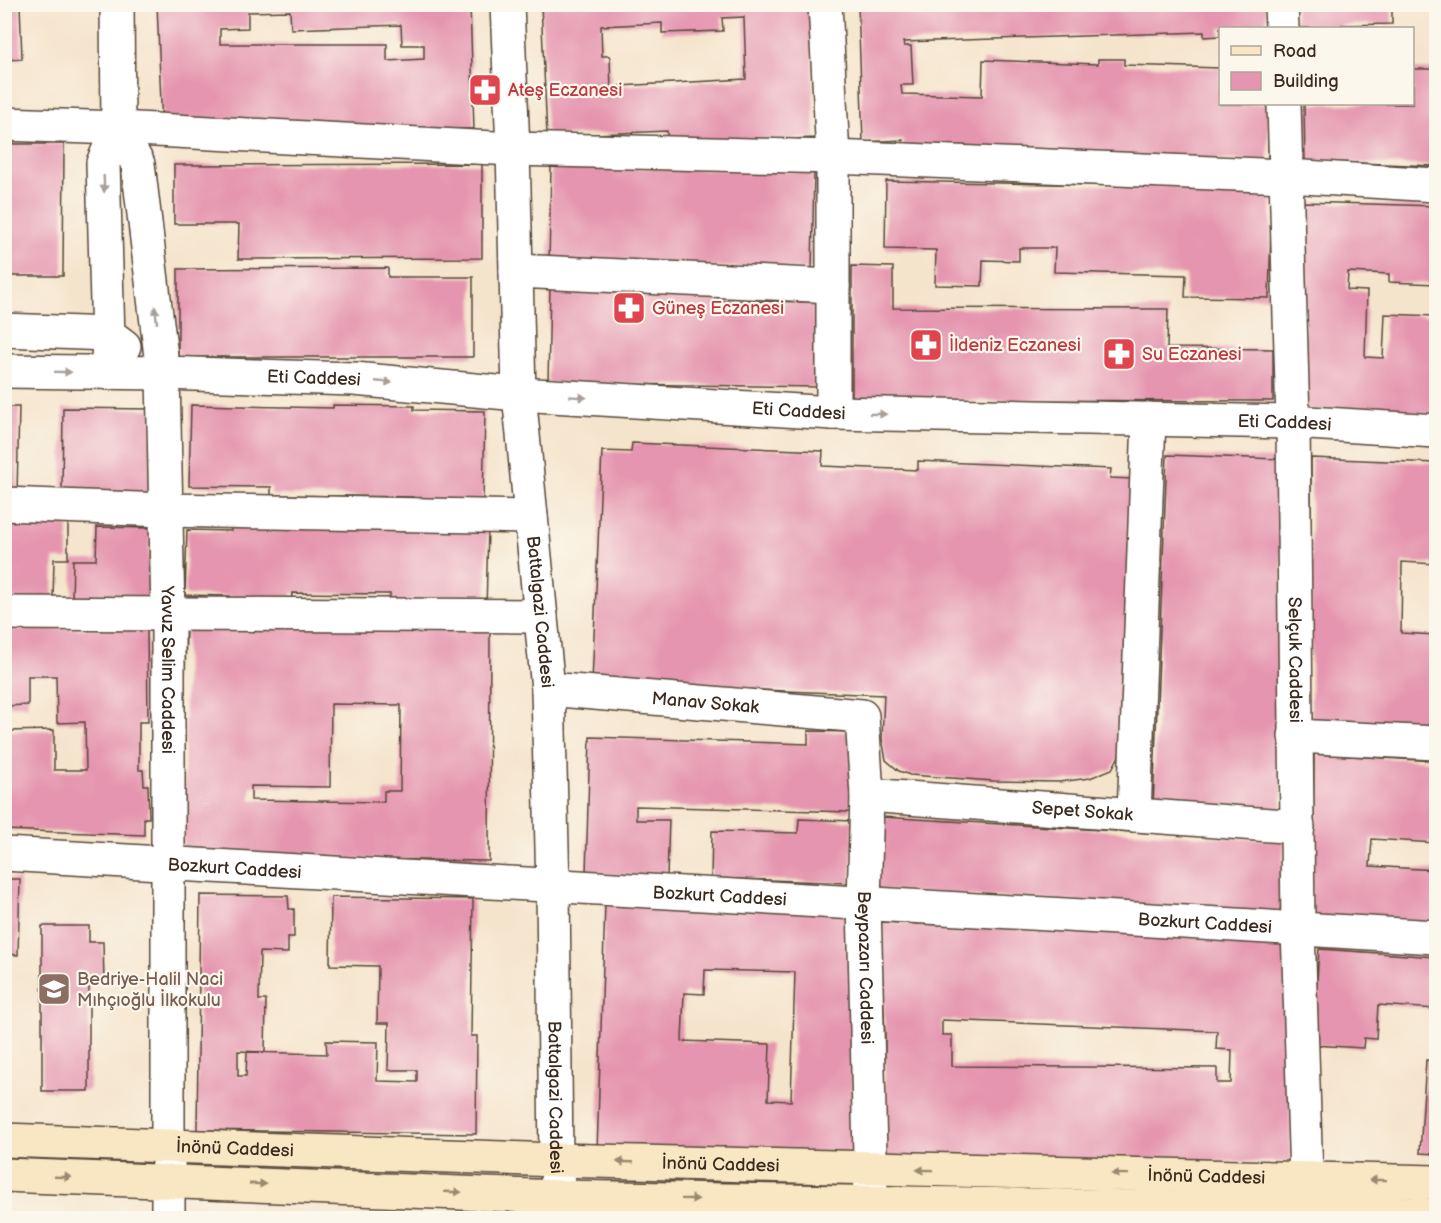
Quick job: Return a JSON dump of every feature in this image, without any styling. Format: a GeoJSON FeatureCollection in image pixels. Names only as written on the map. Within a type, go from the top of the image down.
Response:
{"type":"FeatureCollection","features":[{"type":"Feature","properties":{"kind":"main road","name":"İnönü Caddesi"},"geometry":{"type":"LineString","coordinates":[[4,1140],[556,1160],[1437,1182]]}},
{"type":"Feature","properties":{"kind":"main road","name":"İnönü Caddesi"},"geometry":{"type":"LineString","coordinates":[[4,1175],[167,1180],[560,1208],[1437,1215]]}},
{"type":"Feature","properties":{"kind":"street","name":"Yavuz Selim Caddesi"},"geometry":{"type":"LineString","coordinates":[[109,373],[103,163],[118,128],[117,4]]}},
{"type":"Feature","properties":{"kind":"street","name":"Battalgazi Caddesi"},"geometry":{"type":"LineString","coordinates":[[507,4],[519,394],[548,689],[554,888],[556,1160],[560,1208]]}},
{"type":"Feature","properties":{"kind":"street"},"geometry":{"type":"LineString","coordinates":[[825,4],[833,157],[833,413]]}},
{"type":"Feature","properties":{"kind":"street"},"geometry":{"type":"LineString","coordinates":[[1281,4],[1282,27]]}},
{"type":"Feature","properties":{"kind":"street","name":"Selçuk Caddesi"},"geometry":{"type":"LineString","coordinates":[[1284,105],[1293,423],[1298,928],[1309,1214]]}},
{"type":"Feature","properties":{"kind":"street"},"geometry":{"type":"LineString","coordinates":[[4,124],[513,149],[833,157],[1287,176],[1437,185]]}},
{"type":"Feature","properties":{"kind":"street","name":"Yavuz Selim Caddesi"},"geometry":{"type":"LineString","coordinates":[[118,128],[138,164],[163,373],[168,616],[168,1218]]}},
{"type":"Feature","properties":{"kind":"street"},"geometry":{"type":"LineString","coordinates":[[516,271],[833,286]]}},
{"type":"Feature","properties":{"kind":"street"},"geometry":{"type":"LineString","coordinates":[[4,330],[108,334],[163,373]]}},
{"type":"Feature","properties":{"kind":"street","name":"Eti Caddesi"},"geometry":{"type":"LineString","coordinates":[[4,371],[354,379],[519,394],[833,413],[1293,423],[1437,431]]}},
{"type":"Feature","properties":{"kind":"street"},"geometry":{"type":"LineString","coordinates":[[1134,815],[1149,419]]}},
{"type":"Feature","properties":{"kind":"street"},"geometry":{"type":"LineString","coordinates":[[4,504],[165,510],[531,517]]}},
{"type":"Feature","properties":{"kind":"street"},"geometry":{"type":"LineString","coordinates":[[4,613],[168,616],[541,616]]}},
{"type":"Feature","properties":{"kind":"street","name":"Manav Sokak"},"geometry":{"type":"LineString","coordinates":[[548,689],[862,716]]}},
{"type":"Feature","properties":{"kind":"street","name":"Beypazarı Caddesi"},"geometry":{"type":"LineString","coordinates":[[862,716],[867,795],[864,903],[871,1210]]}},
{"type":"Feature","properties":{"kind":"street"},"geometry":{"type":"LineString","coordinates":[[1295,736],[1437,743]]}},
{"type":"Feature","properties":{"kind":"street","name":"Sepet Sokak"},"geometry":{"type":"LineString","coordinates":[[867,795],[1298,827]]}},
{"type":"Feature","properties":{"kind":"street","name":"Bozkurt Caddesi"},"geometry":{"type":"LineString","coordinates":[[4,854],[554,888],[864,903],[1437,937]]}},
{"type":"Feature","properties":{"kind":"building"},"geometry":{"type":"Polygon","coordinates":[[[4,4],[20,4],[22,59],[4,60],[4,4]]]}},
{"type":"Feature","properties":{"kind":"building"},"geometry":{"type":"Polygon","coordinates":[[[157,4],[470,4],[474,129],[162,128],[157,4]],[[290,11],[248,12],[248,28],[220,29],[220,44],[387,44],[387,61],[424,59],[424,45],[402,45],[401,25],[291,29],[290,11]]]}},
{"type":"Feature","properties":{"kind":"building"},"geometry":{"type":"Polygon","coordinates":[[[541,4],[810,4],[815,138],[668,144],[667,131],[547,136],[541,4]],[[744,17],[722,18],[723,31],[662,33],[662,23],[601,26],[602,56],[610,56],[611,94],[619,94],[619,86],[746,79],[744,17]]]}},
{"type":"Feature","properties":{"kind":"building"},"geometry":{"type":"Polygon","coordinates":[[[858,4],[1266,4],[1267,27],[1219,27],[1219,36],[1204,37],[1204,32],[903,42],[904,46],[911,46],[913,85],[901,85],[902,94],[982,96],[983,60],[1098,64],[1098,59],[1124,59],[1124,65],[1219,68],[1219,105],[1269,105],[1268,161],[904,151],[903,140],[863,142],[858,4]]]}},
{"type":"Feature","properties":{"kind":"building"},"geometry":{"type":"Polygon","coordinates":[[[1295,4],[1392,4],[1392,24],[1296,27],[1295,4]]]}},
{"type":"Feature","properties":{"kind":"building"},"geometry":{"type":"Polygon","coordinates":[[[1414,69],[1436,69],[1436,166],[1305,161],[1304,105],[1414,105],[1414,69]]]}},
{"type":"Feature","properties":{"kind":"building"},"geometry":{"type":"Polygon","coordinates":[[[4,144],[64,144],[63,276],[4,276],[4,144]]]}},
{"type":"Feature","properties":{"kind":"building"},"geometry":{"type":"Polygon","coordinates":[[[482,164],[482,258],[238,259],[239,224],[174,224],[174,165],[482,164]]]}},
{"type":"Feature","properties":{"kind":"building"},"geometry":{"type":"Polygon","coordinates":[[[551,166],[814,172],[812,269],[549,263],[551,166]]]}},
{"type":"Feature","properties":{"kind":"building"},"geometry":{"type":"Polygon","coordinates":[[[886,181],[1272,188],[1269,298],[1185,297],[1186,275],[1054,272],[1055,248],[1019,248],[1019,261],[983,260],[982,286],[935,285],[936,250],[885,249],[886,181]]]}},
{"type":"Feature","properties":{"kind":"building"},"geometry":{"type":"Polygon","coordinates":[[[1303,202],[1436,206],[1436,284],[1389,282],[1389,274],[1348,272],[1347,290],[1367,291],[1365,357],[1383,358],[1385,314],[1436,316],[1436,414],[1302,409],[1306,288],[1300,288],[1303,202]]]}},
{"type":"Feature","properties":{"kind":"building"},"geometry":{"type":"Polygon","coordinates":[[[852,266],[893,267],[893,308],[1168,309],[1167,348],[1273,349],[1273,401],[852,400],[852,266]]]}},
{"type":"Feature","properties":{"kind":"building"},"geometry":{"type":"Polygon","coordinates":[[[388,268],[388,277],[473,277],[473,357],[178,357],[178,269],[388,268]]]}},
{"type":"Feature","properties":{"kind":"building"},"geometry":{"type":"Polygon","coordinates":[[[550,287],[718,289],[718,301],[823,302],[821,387],[548,383],[550,287]]]}},
{"type":"Feature","properties":{"kind":"building"},"geometry":{"type":"Polygon","coordinates":[[[191,405],[333,408],[333,405],[414,406],[414,410],[485,411],[483,503],[412,502],[413,497],[271,495],[271,487],[189,486],[191,405]]]}},
{"type":"Feature","properties":{"kind":"building"},"geometry":{"type":"Polygon","coordinates":[[[4,407],[19,407],[17,494],[4,494],[4,407]]]}},
{"type":"Feature","properties":{"kind":"building"},"geometry":{"type":"Polygon","coordinates":[[[63,408],[153,409],[151,497],[62,495],[63,408]]]}},
{"type":"Feature","properties":{"kind":"building"},"geometry":{"type":"Polygon","coordinates":[[[632,443],[823,451],[822,466],[918,470],[918,461],[1111,469],[1110,478],[1133,479],[1122,746],[1112,769],[1090,778],[1059,782],[993,781],[910,775],[899,771],[886,760],[882,739],[884,695],[592,683],[602,451],[631,452],[632,443]]]}},
{"type":"Feature","properties":{"kind":"building"},"geometry":{"type":"Polygon","coordinates":[[[1167,455],[1282,459],[1282,813],[1153,808],[1167,455]]]}},
{"type":"Feature","properties":{"kind":"building"},"geometry":{"type":"Polygon","coordinates":[[[1311,458],[1436,463],[1436,564],[1402,562],[1401,633],[1436,635],[1436,727],[1311,722],[1311,458]]]}},
{"type":"Feature","properties":{"kind":"building"},"geometry":{"type":"Polygon","coordinates":[[[7,519],[68,520],[68,559],[54,559],[53,600],[4,599],[7,519]]]}},
{"type":"Feature","properties":{"kind":"building"},"geometry":{"type":"Polygon","coordinates":[[[231,524],[488,528],[486,611],[390,609],[390,594],[292,593],[291,605],[229,604],[230,596],[185,595],[187,530],[231,531],[231,524]]]}},
{"type":"Feature","properties":{"kind":"building"},"geometry":{"type":"Polygon","coordinates":[[[97,527],[150,528],[149,567],[153,567],[152,602],[72,600],[73,560],[96,560],[97,527]]]}},
{"type":"Feature","properties":{"kind":"building"},"geometry":{"type":"Polygon","coordinates":[[[186,618],[490,631],[489,861],[183,857],[186,618]],[[331,704],[330,787],[251,786],[251,800],[384,802],[384,791],[400,791],[401,705],[331,704]]]}},
{"type":"Feature","properties":{"kind":"building"},"geometry":{"type":"Polygon","coordinates":[[[147,628],[148,722],[139,722],[139,770],[143,770],[144,785],[148,785],[149,818],[144,818],[144,835],[4,830],[4,731],[54,730],[54,770],[86,770],[85,722],[57,723],[56,676],[28,676],[28,705],[4,706],[4,629],[147,628]]]}},
{"type":"Feature","properties":{"kind":"building"},"geometry":{"type":"Polygon","coordinates":[[[808,731],[853,732],[850,812],[636,806],[636,820],[669,820],[667,877],[586,874],[590,737],[808,744],[808,731]]]}},
{"type":"Feature","properties":{"kind":"building"},"geometry":{"type":"Polygon","coordinates":[[[1314,754],[1436,761],[1436,843],[1372,839],[1370,866],[1436,870],[1436,927],[1310,920],[1314,754]]]}},
{"type":"Feature","properties":{"kind":"building"},"geometry":{"type":"Polygon","coordinates":[[[881,817],[1284,841],[1280,914],[877,890],[881,817]]]}},
{"type":"Feature","properties":{"kind":"building"},"geometry":{"type":"Polygon","coordinates":[[[799,819],[853,821],[851,883],[711,878],[712,831],[798,833],[799,819]]]}},
{"type":"Feature","properties":{"kind":"building"},"geometry":{"type":"Polygon","coordinates":[[[4,879],[20,879],[18,955],[4,954],[4,879]]]}},
{"type":"Feature","properties":{"kind":"building"},"geometry":{"type":"Polygon","coordinates":[[[200,895],[288,896],[289,909],[294,909],[294,937],[288,937],[288,953],[260,952],[259,1000],[266,1000],[265,1052],[238,1051],[238,1076],[246,1076],[247,1052],[327,1054],[326,1041],[378,1042],[377,1081],[417,1082],[417,1070],[388,1070],[389,1023],[377,1023],[378,966],[330,965],[331,897],[473,899],[471,1036],[477,1036],[476,1134],[197,1130],[200,895]]]}},
{"type":"Feature","properties":{"kind":"building"},"geometry":{"type":"Polygon","coordinates":[[[605,904],[848,911],[855,1161],[597,1153],[605,904]],[[705,970],[704,994],[684,993],[682,1041],[770,1044],[768,1100],[791,1101],[795,972],[705,970]]]}},
{"type":"Feature","properties":{"kind":"building"},"geometry":{"type":"Polygon","coordinates":[[[880,922],[1287,941],[1291,1162],[884,1159],[885,1035],[880,922]],[[942,1020],[942,1035],[952,1035],[952,1066],[1217,1068],[1217,1083],[1231,1083],[1232,1050],[1216,1049],[1217,1031],[942,1020]]]}},
{"type":"Feature","properties":{"kind":"building"},"geometry":{"type":"Polygon","coordinates":[[[42,926],[89,926],[89,942],[103,942],[104,983],[89,983],[89,1091],[42,1091],[42,926]]]}},
{"type":"Feature","properties":{"kind":"building"},"geometry":{"type":"Polygon","coordinates":[[[1319,949],[1436,957],[1436,1009],[1378,1005],[1376,1039],[1364,1038],[1363,1048],[1313,1045],[1319,949]]]}},
{"type":"Feature","properties":{"kind":"building"},"geometry":{"type":"Polygon","coordinates":[[[1426,1060],[1436,1061],[1436,1154],[1420,1153],[1426,1060]]]}},
{"type":"Feature","properties":{"kind":"place","name":"Ateş Eczanesi"},"geometry":{"type":"Point","coordinates":[485,90]}},
{"type":"Feature","properties":{"kind":"place","name":"Güneş Eczanesi"},"geometry":{"type":"Point","coordinates":[629,308]}},
{"type":"Feature","properties":{"kind":"place","name":"İldeniz Eczanesi"},"geometry":{"type":"Point","coordinates":[926,345]}},
{"type":"Feature","properties":{"kind":"place","name":"Su Eczanesi"},"geometry":{"type":"Point","coordinates":[1119,354]}},
{"type":"Feature","properties":{"kind":"place","name":"Bedriye-Halil Naci Mıhçıoğlu İlkokulu"},"geometry":{"type":"Point","coordinates":[54,989]}}]}
